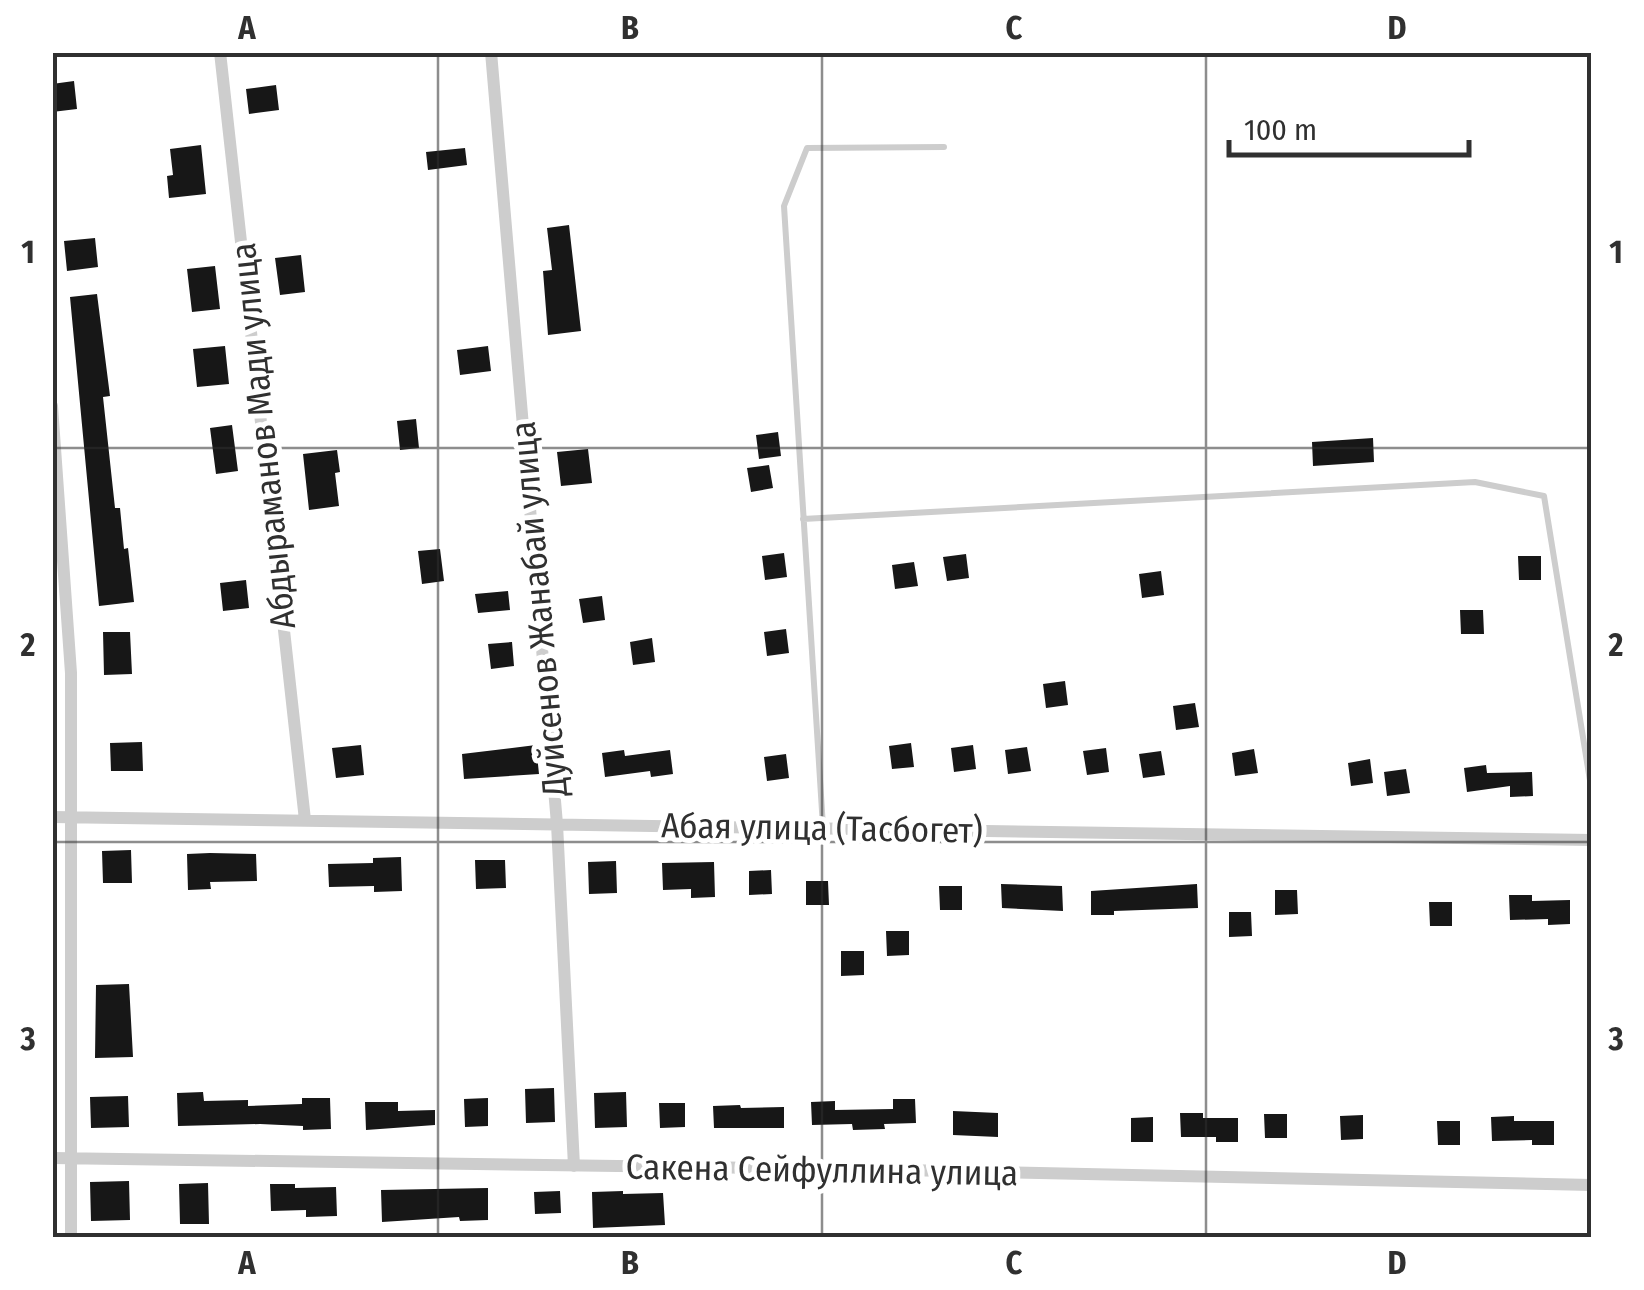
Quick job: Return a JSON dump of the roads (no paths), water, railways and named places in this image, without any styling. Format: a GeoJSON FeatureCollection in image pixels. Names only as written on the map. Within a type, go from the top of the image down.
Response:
{"type":"FeatureCollection","features":[{"type":"Feature","properties":{"kind":"street","name":"Абдыраманов Мади улица"},"geometry":{"type":"LineString","coordinates":[[220,52],[306,820]]}},
{"type":"Feature","properties":{"kind":"street","name":"Дуйсенов Жанабай улица"},"geometry":{"type":"LineString","coordinates":[[491,52],[557,824],[574,1166]]}},
{"type":"Feature","properties":{"kind":"street"},"geometry":{"type":"LineString","coordinates":[[52,406],[71,673],[71,1238]]}},
{"type":"Feature","properties":{"kind":"street","name":"Абая улица (Тасбогет)"},"geometry":{"type":"LineString","coordinates":[[52,817],[1592,840]]}},
{"type":"Feature","properties":{"kind":"street","name":"Сакена Сейфуллина улица"},"geometry":{"type":"LineString","coordinates":[[52,1158],[1592,1185]]}},
{"type":"Feature","properties":{"kind":"lane"},"geometry":{"type":"LineString","coordinates":[[823,828],[784,206],[807,148],[944,146]]}},
{"type":"Feature","properties":{"kind":"lane"},"geometry":{"type":"LineString","coordinates":[[804,518],[1474,482],[1544,496],[1592,792]]}}]}
